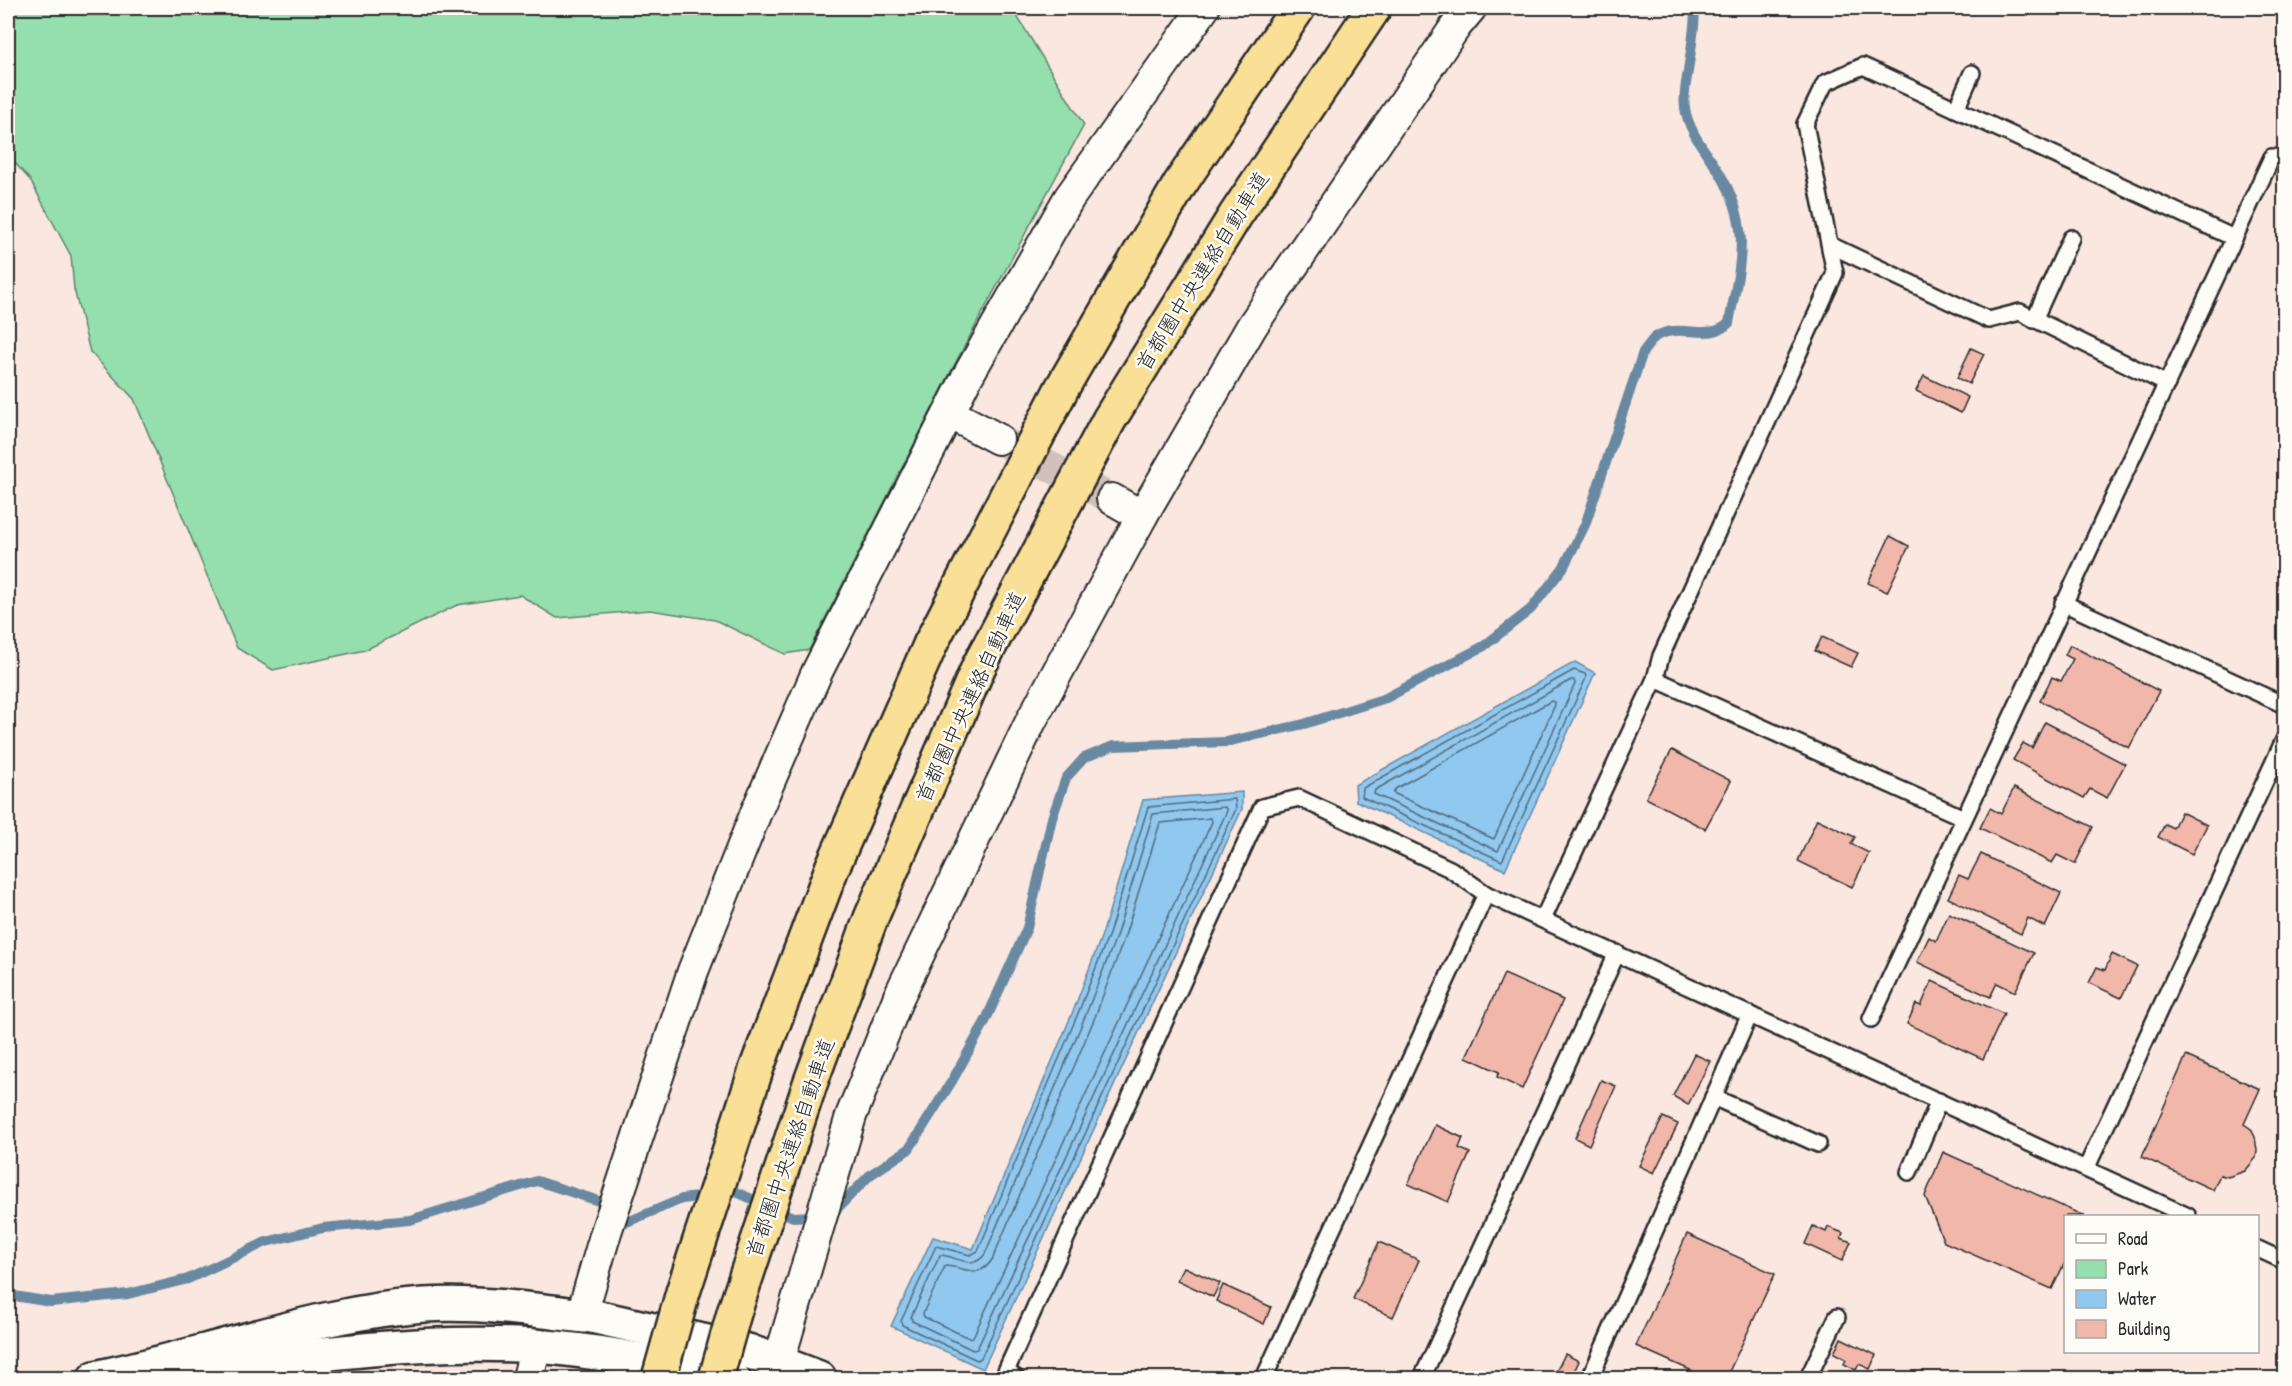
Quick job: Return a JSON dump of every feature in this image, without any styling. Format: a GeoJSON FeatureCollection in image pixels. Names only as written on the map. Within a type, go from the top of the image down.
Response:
{"type":"FeatureCollection","features":[{"type":"Feature","properties":{"kind":"highway"},"geometry":{"type":"LineString","coordinates":[[659,1378],[683,1292],[757,1067],[832,868],[931,643],[1062,387],[1180,184],[1298,8]]}},
{"type":"Feature","properties":{"kind":"highway","name":"首都圏中央連絡自動車道"},"geometry":{"type":"LineString","coordinates":[[716,1378],[734,1313],[810,1084],[871,918],[979,666],[1109,420],[1235,216],[1374,8]]}},
{"type":"Feature","properties":{"kind":"street"},"geometry":{"type":"LineString","coordinates":[[582,1314],[606,1232],[693,971],[757,810],[817,672],[966,379],[1069,198],[1204,8]]}},
{"type":"Feature","properties":{"kind":"street"},"geometry":{"type":"LineString","coordinates":[[776,1370],[851,1116],[898,996],[1031,721],[1142,516],[1252,326],[1456,26],[1471,8]]}},
{"type":"Feature","properties":{"kind":"street"},"geometry":{"type":"LineString","coordinates":[[949,413],[998,439]]}},
{"type":"Feature","properties":{"kind":"street"},"geometry":{"type":"LineString","coordinates":[[1112,499],[1142,516]]}},
{"type":"Feature","properties":{"kind":"street"},"geometry":{"type":"LineString","coordinates":[[94,1378],[301,1325],[423,1305],[499,1306],[582,1316],[582,1314],[748,1351],[776,1370],[819,1378]]}},
{"type":"Feature","properties":{"kind":"street"},"geometry":{"type":"LineString","coordinates":[[148,1378],[262,1361],[455,1345],[536,1346],[625,1358],[733,1378]]}},
{"type":"Feature","properties":{"kind":"street"},"geometry":{"type":"LineString","coordinates":[[528,1378],[536,1346]]}},
{"type":"Feature","properties":{"kind":"lane"},"geometry":{"type":"LineString","coordinates":[[1543,919],[1655,679],[1662,656],[1835,273],[1805,124],[1826,83],[1863,66],[2234,238]]}},
{"type":"Feature","properties":{"kind":"lane"},"geometry":{"type":"LineString","coordinates":[[1956,109],[1972,73]]}},
{"type":"Feature","properties":{"kind":"lane"},"geometry":{"type":"LineString","coordinates":[[1871,1019],[2272,157],[2284,159]]}},
{"type":"Feature","properties":{"kind":"lane"},"geometry":{"type":"LineString","coordinates":[[2034,320],[2071,238]]}},
{"type":"Feature","properties":{"kind":"lane"},"geometry":{"type":"LineString","coordinates":[[1830,245],[1989,321],[2020,312],[2167,384]]}},
{"type":"Feature","properties":{"kind":"lane"},"geometry":{"type":"LineString","coordinates":[[2063,603],[2284,705]]}},
{"type":"Feature","properties":{"kind":"lane"},"geometry":{"type":"LineString","coordinates":[[1655,679],[1964,818]]}},
{"type":"Feature","properties":{"kind":"lane"},"geometry":{"type":"LineString","coordinates":[[2086,1169],[2284,740]]}},
{"type":"Feature","properties":{"kind":"lane"},"geometry":{"type":"LineString","coordinates":[[1016,1378],[1006,1371],[1262,807],[1299,798],[1450,869],[1486,894],[2186,1215]]}},
{"type":"Feature","properties":{"kind":"lane"},"geometry":{"type":"LineString","coordinates":[[1264,1378],[1486,894]]}},
{"type":"Feature","properties":{"kind":"lane"},"geometry":{"type":"LineString","coordinates":[[1427,1377],[1617,953]]}},
{"type":"Feature","properties":{"kind":"lane"},"geometry":{"type":"LineString","coordinates":[[1590,1378],[1750,1014]]}},
{"type":"Feature","properties":{"kind":"lane"},"geometry":{"type":"LineString","coordinates":[[1713,1097],[1818,1143]]}},
{"type":"Feature","properties":{"kind":"lane"},"geometry":{"type":"LineString","coordinates":[[1909,1172],[1939,1101]]}},
{"type":"Feature","properties":{"kind":"lane"},"geometry":{"type":"LineString","coordinates":[[2259,1249],[2284,1261]]}},
{"type":"Feature","properties":{"kind":"lane"},"geometry":{"type":"LineString","coordinates":[[1808,1378],[1837,1317]]}},
{"type":"Feature","properties":{"kind":"green space"},"geometry":{"type":"Polygon","coordinates":[[[8,8],[1012,8],[1084,125],[958,358],[809,650],[785,654],[715,620],[650,610],[557,618],[520,595],[457,605],[365,650],[273,670],[237,648],[134,399],[90,352],[74,289],[71,256],[30,180],[8,155],[8,8]]]}},
{"type":"Feature","properties":{"kind":"water"},"geometry":{"type":"Polygon","coordinates":[[[1575,662],[1595,673],[1505,870],[1356,801],[1355,785],[1575,662]]]}},
{"type":"Feature","properties":{"kind":"water"},"geometry":{"type":"Polygon","coordinates":[[[1242,792],[1242,809],[983,1369],[891,1326],[933,1237],[973,1249],[1074,1009],[1103,932],[1143,800],[1242,792]]]}},
{"type":"Feature","properties":{"kind":"building"},"geometry":{"type":"Polygon","coordinates":[[[1971,348],[1984,354],[1969,384],[1957,378],[1971,348]]]}},
{"type":"Feature","properties":{"kind":"building"},"geometry":{"type":"Polygon","coordinates":[[[1924,376],[1968,397],[1961,413],[1916,391],[1924,376]]]}},
{"type":"Feature","properties":{"kind":"building"},"geometry":{"type":"Polygon","coordinates":[[[1890,536],[1909,546],[1887,592],[1868,583],[1890,536]]]}},
{"type":"Feature","properties":{"kind":"building"},"geometry":{"type":"Polygon","coordinates":[[[1822,637],[1858,653],[1851,667],[1815,651],[1822,637]]]}},
{"type":"Feature","properties":{"kind":"building"},"geometry":{"type":"Polygon","coordinates":[[[2070,645],[2159,691],[2129,748],[2040,701],[2052,677],[2061,681],[2073,659],[2065,655],[2070,645]]]}},
{"type":"Feature","properties":{"kind":"building"},"geometry":{"type":"Polygon","coordinates":[[[2045,722],[2125,764],[2107,798],[2090,789],[2084,798],[2013,760],[2023,743],[2032,748],[2045,722]]]}},
{"type":"Feature","properties":{"kind":"building"},"geometry":{"type":"Polygon","coordinates":[[[1672,750],[1731,781],[1705,829],[1646,798],[1672,750]]]}},
{"type":"Feature","properties":{"kind":"building"},"geometry":{"type":"Polygon","coordinates":[[[2014,788],[2093,827],[2075,864],[2057,855],[2052,863],[1980,828],[1990,808],[2001,814],[2014,788]]]}},
{"type":"Feature","properties":{"kind":"building"},"geometry":{"type":"Polygon","coordinates":[[[2181,812],[2207,825],[2192,854],[2158,837],[2165,824],[2173,828],[2181,812]]]}},
{"type":"Feature","properties":{"kind":"building"},"geometry":{"type":"Polygon","coordinates":[[[1817,819],[1855,837],[1851,844],[1869,853],[1852,887],[1798,861],[1817,819]]]}},
{"type":"Feature","properties":{"kind":"building"},"geometry":{"type":"Polygon","coordinates":[[[1981,854],[2061,893],[2045,927],[2028,918],[2021,934],[1948,898],[1959,875],[1968,879],[1981,854]]]}},
{"type":"Feature","properties":{"kind":"building"},"geometry":{"type":"Polygon","coordinates":[[[1949,913],[2034,953],[2015,992],[1997,983],[1990,997],[1917,962],[1929,937],[1936,941],[1949,913]]]}},
{"type":"Feature","properties":{"kind":"building"},"geometry":{"type":"Polygon","coordinates":[[[2112,954],[2137,966],[2121,998],[2089,983],[2097,967],[2105,970],[2112,954]]]}},
{"type":"Feature","properties":{"kind":"building"},"geometry":{"type":"Polygon","coordinates":[[[1504,974],[1563,1000],[1522,1089],[1497,1077],[1499,1072],[1466,1057],[1504,974]]]}},
{"type":"Feature","properties":{"kind":"building"},"geometry":{"type":"Polygon","coordinates":[[[1932,981],[2004,1014],[1983,1059],[1907,1024],[1916,1004],[1921,1006],[1932,981]]]}},
{"type":"Feature","properties":{"kind":"building"},"geometry":{"type":"Polygon","coordinates":[[[1694,1054],[1710,1061],[1688,1105],[1673,1096],[1694,1054]]]}},
{"type":"Feature","properties":{"kind":"building"},"geometry":{"type":"Polygon","coordinates":[[[2186,1056],[2260,1089],[2244,1124],[2251,1129],[2255,1137],[2256,1158],[2245,1171],[2228,1177],[2220,1175],[2213,1190],[2142,1157],[2186,1056]]]}},
{"type":"Feature","properties":{"kind":"building"},"geometry":{"type":"Polygon","coordinates":[[[1601,1080],[1616,1086],[1589,1145],[1575,1138],[1601,1080]]]}},
{"type":"Feature","properties":{"kind":"building"},"geometry":{"type":"Polygon","coordinates":[[[1663,1117],[1678,1124],[1654,1173],[1639,1166],[1663,1117]]]}},
{"type":"Feature","properties":{"kind":"building"},"geometry":{"type":"Polygon","coordinates":[[[1435,1125],[1463,1138],[1459,1148],[1470,1153],[1448,1202],[1408,1184],[1435,1125]]]}},
{"type":"Feature","properties":{"kind":"building"},"geometry":{"type":"Polygon","coordinates":[[[1943,1152],[2082,1215],[2064,1215],[2064,1264],[2052,1289],[1944,1242],[1925,1196],[1943,1152]]]}},
{"type":"Feature","properties":{"kind":"building"},"geometry":{"type":"Polygon","coordinates":[[[1813,1226],[1826,1232],[1828,1227],[1843,1233],[1841,1238],[1851,1242],[1842,1261],[1805,1244],[1813,1226]]]}},
{"type":"Feature","properties":{"kind":"building"},"geometry":{"type":"Polygon","coordinates":[[[1687,1234],[1775,1274],[1726,1378],[1708,1378],[1636,1346],[1687,1234]]]}},
{"type":"Feature","properties":{"kind":"building"},"geometry":{"type":"Polygon","coordinates":[[[1379,1242],[1419,1260],[1393,1317],[1353,1299],[1379,1242]]]}},
{"type":"Feature","properties":{"kind":"building"},"geometry":{"type":"Polygon","coordinates":[[[1184,1267],[1220,1283],[1213,1297],[1177,1280],[1184,1267]]]}},
{"type":"Feature","properties":{"kind":"building"},"geometry":{"type":"Polygon","coordinates":[[[1223,1285],[1271,1307],[1264,1324],[1216,1301],[1223,1285]]]}},
{"type":"Feature","properties":{"kind":"building"},"geometry":{"type":"Polygon","coordinates":[[[1841,1338],[1876,1355],[1870,1369],[1859,1364],[1856,1370],[1844,1364],[1846,1359],[1834,1353],[1841,1338]]]}},
{"type":"Feature","properties":{"kind":"building"},"geometry":{"type":"Polygon","coordinates":[[[1565,1354],[1579,1361],[1571,1378],[1553,1378],[1565,1354]]]}},
{"type":"Feature","properties":{"kind":"building"},"geometry":{"type":"Polygon","coordinates":[[[1822,1371],[1833,1376],[1836,1372],[1850,1378],[1819,1378],[1822,1371]]]}},
{"type":"Feature","properties":{"kind":"waterway"},"geometry":{"type":"LineString","coordinates":[[8,1295],[51,1302],[128,1294],[188,1279],[266,1242],[323,1228],[410,1220],[537,1181],[602,1202],[627,1222],[682,1199],[736,1192],[793,1217],[831,1215],[870,1175],[909,1149],[952,1081],[985,1022],[1027,928],[1052,818],[1066,778],[1084,758],[1113,746],[1226,742],[1304,724],[1386,698],[1484,646],[1531,609],[1563,568],[1585,525],[1643,352],[1655,337],[1665,333],[1713,331],[1729,323],[1740,264],[1740,229],[1730,192],[1694,133],[1685,108],[1684,99],[1693,40],[1695,8]]}},
{"type":"Feature","properties":{"kind":"tunnel"},"geometry":{"type":"LineString","coordinates":[[998,439],[1112,499]]}}]}
